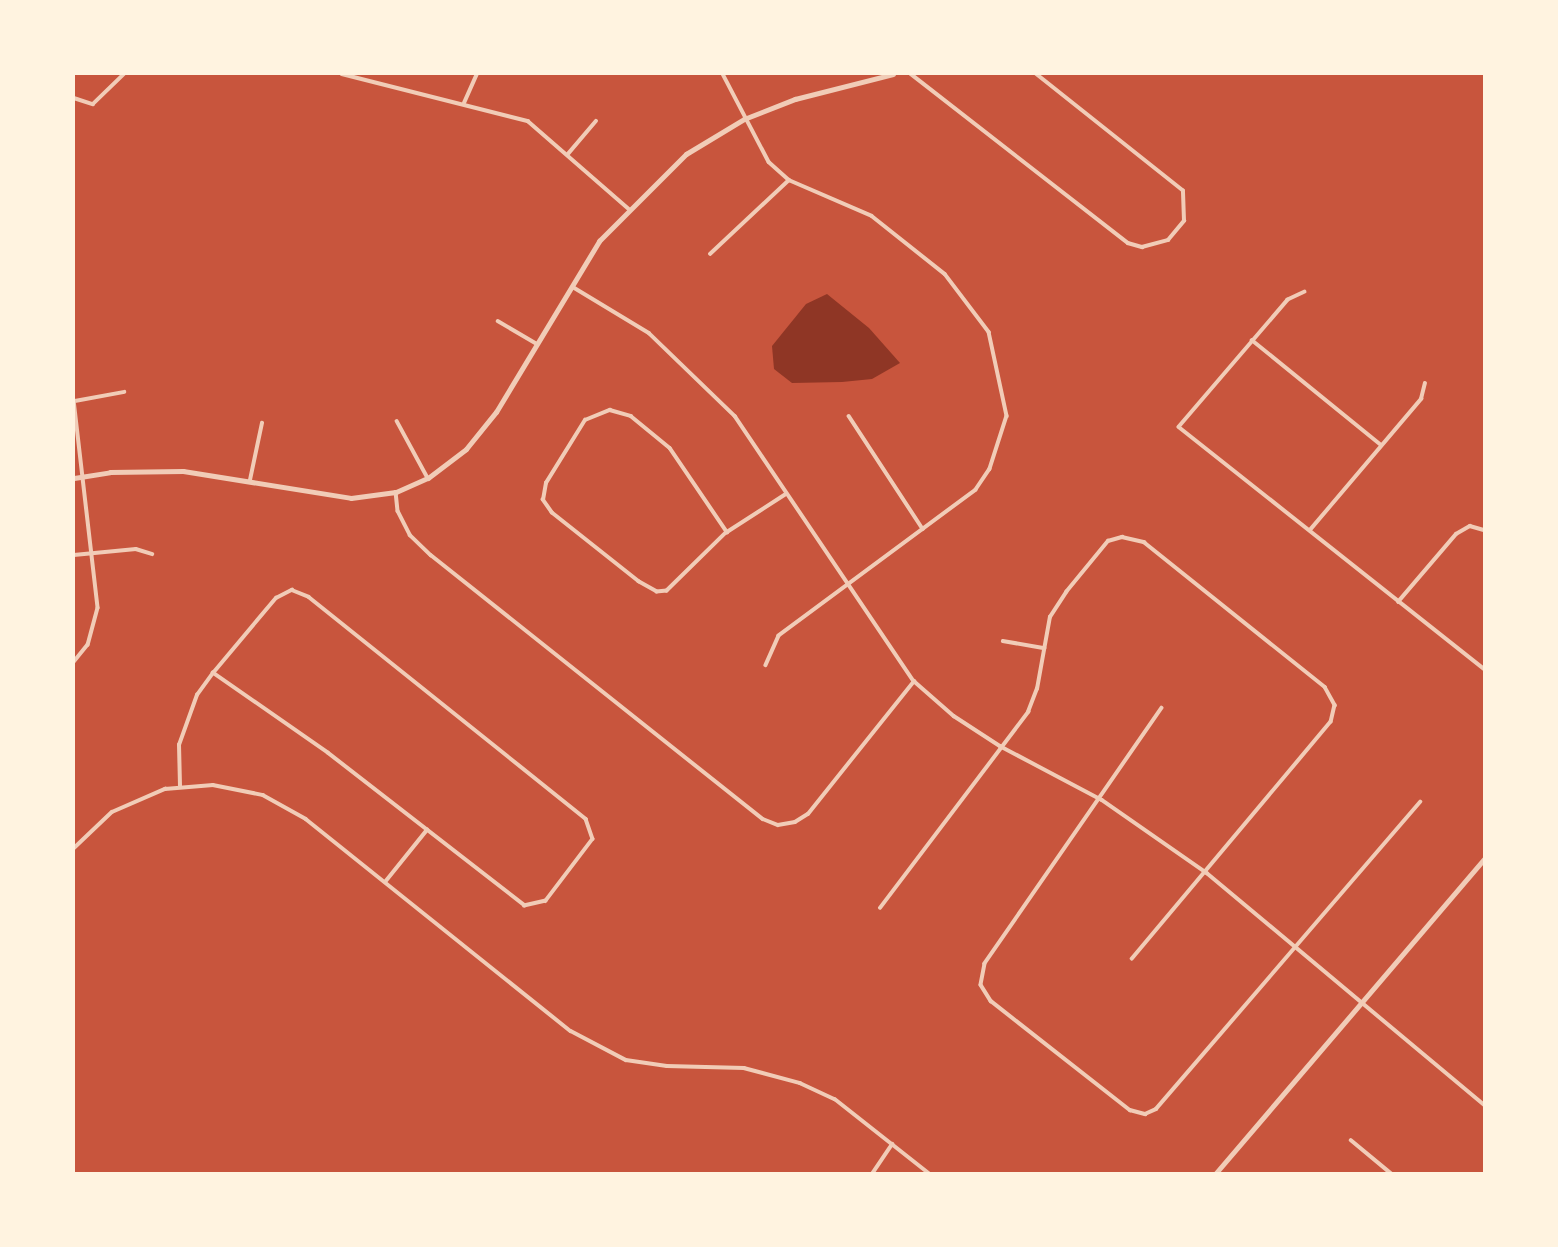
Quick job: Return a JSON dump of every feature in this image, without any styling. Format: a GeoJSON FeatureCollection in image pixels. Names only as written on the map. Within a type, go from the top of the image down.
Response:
{"type":"FeatureCollection","features":[{"type":"Feature","properties":{"kind":"street"},"geometry":{"type":"LineString","coordinates":[[74,97],[93,104],[124,74]]}},
{"type":"Feature","properties":{"kind":"street"},"geometry":{"type":"LineString","coordinates":[[342,74],[528,121],[629,208]]}},
{"type":"Feature","properties":{"kind":"street"},"geometry":{"type":"LineString","coordinates":[[464,103],[477,74]]}},
{"type":"Feature","properties":{"kind":"street"},"geometry":{"type":"LineString","coordinates":[[723,74],[744,119],[769,162],[789,180],[872,216],[945,274],[989,332],[1007,416],[996,454],[976,490],[779,636],[766,665]]}},
{"type":"Feature","properties":{"kind":"street"},"geometry":{"type":"LineString","coordinates":[[74,478],[159,471],[250,480],[332,497],[396,492],[428,478],[480,433],[573,287],[599,241],[629,208],[686,154],[744,119],[795,99],[893,74]]}},
{"type":"Feature","properties":{"kind":"street"},"geometry":{"type":"LineString","coordinates":[[911,74],[1128,243],[1156,245],[1177,231],[1184,221],[1183,191],[1036,74]]}},
{"type":"Feature","properties":{"kind":"street"},"geometry":{"type":"LineString","coordinates":[[568,154],[596,121]]}},
{"type":"Feature","properties":{"kind":"street"},"geometry":{"type":"LineString","coordinates":[[710,254],[789,180]]}},
{"type":"Feature","properties":{"kind":"street"},"geometry":{"type":"LineString","coordinates":[[573,287],[649,334],[696,373],[735,416],[914,681],[954,716],[1000,746],[1102,800],[1207,873],[1485,1105]]}},
{"type":"Feature","properties":{"kind":"street"},"geometry":{"type":"LineString","coordinates":[[1305,292],[1287,300],[1179,427],[1485,669]]}},
{"type":"Feature","properties":{"kind":"street"},"geometry":{"type":"LineString","coordinates":[[498,321],[537,344]]}},
{"type":"Feature","properties":{"kind":"street"},"geometry":{"type":"LineString","coordinates":[[1252,340],[1380,444]]}},
{"type":"Feature","properties":{"kind":"street"},"geometry":{"type":"LineString","coordinates":[[1310,530],[1380,444],[1422,399],[1425,383]]}},
{"type":"Feature","properties":{"kind":"street"},"geometry":{"type":"LineString","coordinates":[[74,662],[93,633],[98,608],[74,401],[124,392]]}},
{"type":"Feature","properties":{"kind":"street"},"geometry":{"type":"LineString","coordinates":[[727,532],[670,448],[631,416],[610,410],[585,420],[546,483],[543,500],[552,513],[657,592],[676,585],[727,532],[786,494]]}},
{"type":"Feature","properties":{"kind":"street"},"geometry":{"type":"LineString","coordinates":[[849,416],[923,529]]}},
{"type":"Feature","properties":{"kind":"street"},"geometry":{"type":"LineString","coordinates":[[397,421],[428,478]]}},
{"type":"Feature","properties":{"kind":"street"},"geometry":{"type":"LineString","coordinates":[[250,480],[262,423]]}},
{"type":"Feature","properties":{"kind":"street"},"geometry":{"type":"LineString","coordinates":[[396,492],[398,511],[410,535],[431,555],[753,811],[778,825],[808,814],[914,681]]}},
{"type":"Feature","properties":{"kind":"street"},"geometry":{"type":"LineString","coordinates":[[1398,602],[1456,534],[1470,526],[1485,530]]}},
{"type":"Feature","properties":{"kind":"street"},"geometry":{"type":"LineString","coordinates":[[880,908],[1028,712],[1037,689],[1050,617],[1066,592],[1108,541],[1122,537],[1144,542],[1325,687],[1335,705],[1331,722],[1132,960]]}},
{"type":"Feature","properties":{"kind":"street"},"geometry":{"type":"LineString","coordinates":[[74,555],[92,551],[136,549],[152,554]]}},
{"type":"Feature","properties":{"kind":"street"},"geometry":{"type":"LineString","coordinates":[[180,786],[177,755],[184,724],[214,673],[276,598],[288,591],[303,593],[586,819],[593,839],[546,901],[529,907],[328,752],[214,673]]}},
{"type":"Feature","properties":{"kind":"street"},"geometry":{"type":"LineString","coordinates":[[1003,641],[1044,648]]}},
{"type":"Feature","properties":{"kind":"street"},"geometry":{"type":"LineString","coordinates":[[1162,708],[1102,800],[985,964],[981,985],[991,1001],[1130,1110],[1145,1114],[1156,1109],[1420,802]]}},
{"type":"Feature","properties":{"kind":"street"},"geometry":{"type":"LineString","coordinates":[[74,848],[112,812],[150,794],[180,786],[225,786],[274,800],[306,819],[585,1038],[626,1060],[667,1066],[744,1068],[800,1083],[835,1099],[930,1174]]}},
{"type":"Feature","properties":{"kind":"street"},"geometry":{"type":"LineString","coordinates":[[385,882],[427,830]]}},
{"type":"Feature","properties":{"kind":"street"},"geometry":{"type":"LineString","coordinates":[[1215,1174],[1485,859]]}},
{"type":"Feature","properties":{"kind":"street"},"geometry":{"type":"LineString","coordinates":[[1351,1140],[1392,1174]]}},
{"type":"Feature","properties":{"kind":"street"},"geometry":{"type":"LineString","coordinates":[[872,1174],[892,1144]]}},
{"type":"Feature","properties":{"kind":"shaded area"},"geometry":{"type":"Polygon","coordinates":[[[827,294],[869,328],[900,363],[872,379],[842,382],[792,383],[774,369],[772,346],[806,304],[827,294]]]}}]}
